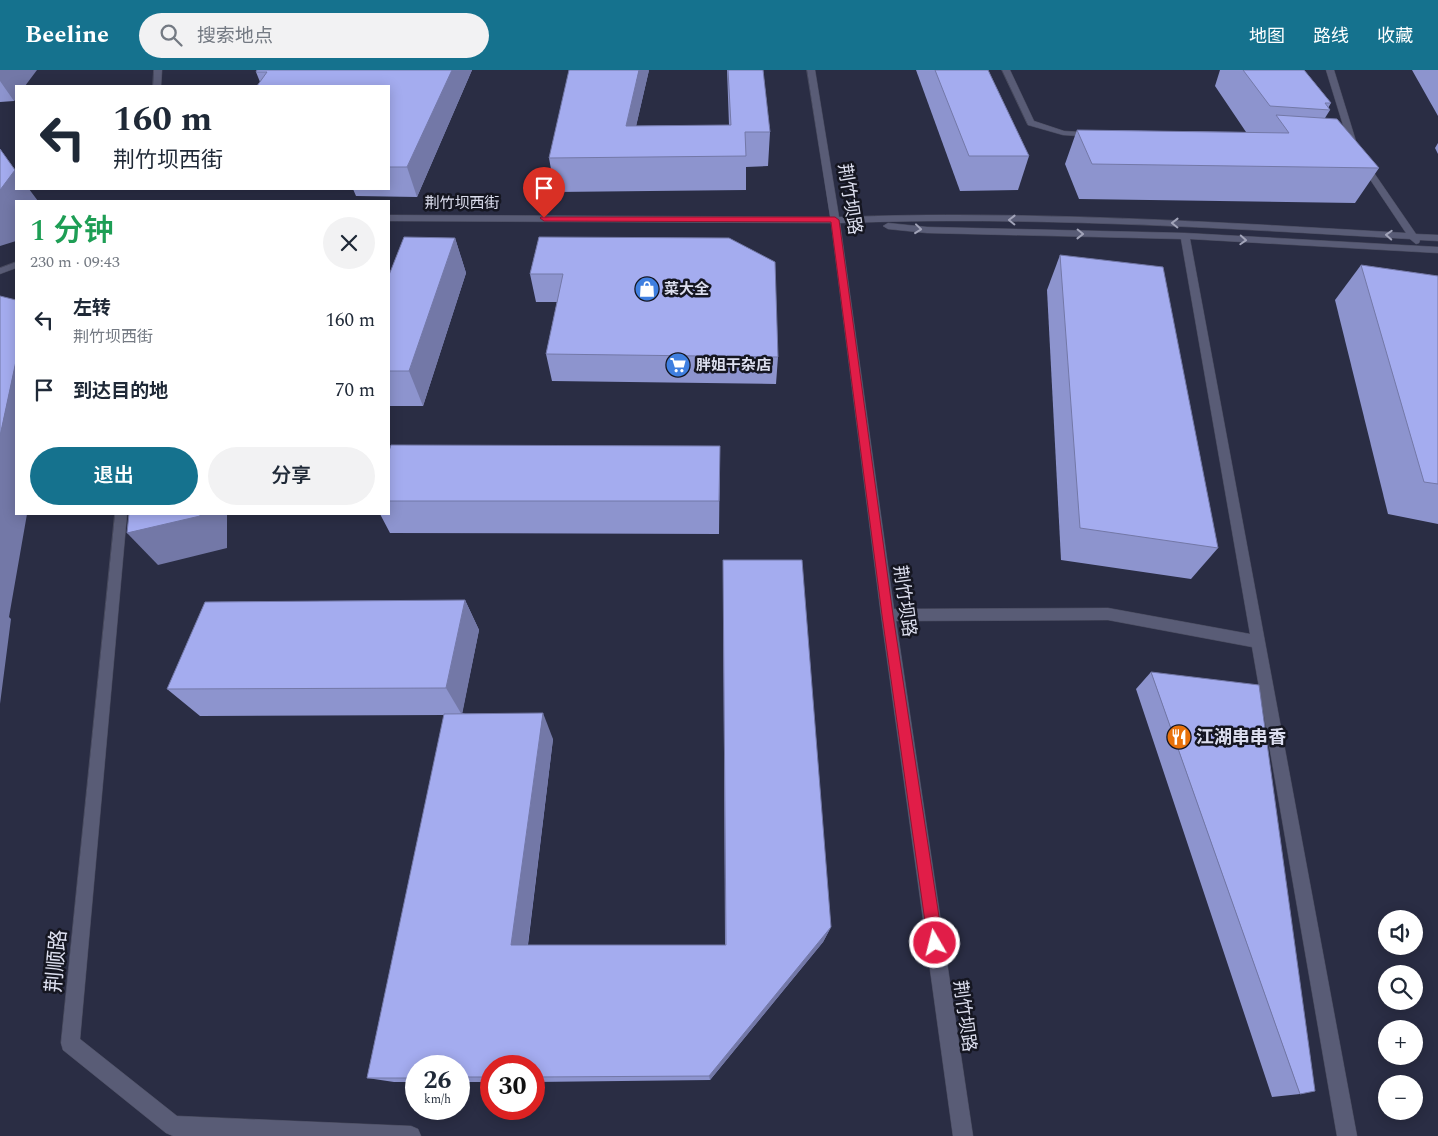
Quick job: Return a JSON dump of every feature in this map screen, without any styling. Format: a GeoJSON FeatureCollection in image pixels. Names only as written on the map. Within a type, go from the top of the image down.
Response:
{"type":"FeatureCollection","features":[{"type":"Feature","properties":{"kind":"street"},"geometry":{"type":"LineString","coordinates":[[157,85],[158,70]]}},
{"type":"Feature","properties":{"kind":"street","name":"荆竹坝路"},"geometry":{"type":"LineString","coordinates":[[811,70],[835,220],[888,615],[963,1136]]}},
{"type":"Feature","properties":{"kind":"street"},"geometry":{"type":"LineString","coordinates":[[1006,70],[1031,123],[1063,133],[1102,135]]}},
{"type":"Feature","properties":{"kind":"street"},"geometry":{"type":"LineString","coordinates":[[1330,70],[1355,151],[1422,249]]}},
{"type":"Feature","properties":{"kind":"street"},"geometry":{"type":"LineString","coordinates":[[1346,151],[1355,151]]}},
{"type":"Feature","properties":{"kind":"street"},"geometry":{"type":"LineString","coordinates":[[835,220],[917,217],[1183,224],[1438,238]]}},
{"type":"Feature","properties":{"kind":"street","name":"荆竹坝西街"},"geometry":{"type":"LineString","coordinates":[[390,218],[835,220]]}},
{"type":"Feature","properties":{"kind":"street"},"geometry":{"type":"LineString","coordinates":[[835,220],[927,230],[1185,236],[1438,250]]}},
{"type":"Feature","properties":{"kind":"street"},"geometry":{"type":"LineString","coordinates":[[1185,236],[1347,1136]]}},
{"type":"Feature","properties":{"kind":"street"},"geometry":{"type":"LineString","coordinates":[[0,272],[15,266]]}},
{"type":"Feature","properties":{"kind":"street","name":"荆顺路"},"geometry":{"type":"LineString","coordinates":[[120,515],[70,1043],[173,1126],[412,1136]]}},
{"type":"Feature","properties":{"kind":"street"},"geometry":{"type":"LineString","coordinates":[[888,615],[1108,614],[1258,642]]}},
{"type":"Feature","properties":{"kind":"building"},"geometry":{"type":"Polygon","coordinates":[[[257,70],[452,70],[407,167],[390,167],[390,85],[258,85],[267,72],[256,72],[257,70]]]}},
{"type":"Feature","properties":{"kind":"building"},"geometry":{"type":"Polygon","coordinates":[[[569,70],[639,70],[626,126],[731,125],[728,70],[763,70],[770,132],[745,132],[746,156],[549,158],[569,70]]]}},
{"type":"Feature","properties":{"kind":"building"},"geometry":{"type":"Polygon","coordinates":[[[935,70],[988,70],[1029,156],[969,156],[935,70]]]}},
{"type":"Feature","properties":{"kind":"building"},"geometry":{"type":"Polygon","coordinates":[[[1243,70],[1304,70],[1331,103],[1325,103],[1330,110],[1270,106],[1243,70]]]}},
{"type":"Feature","properties":{"kind":"building"},"geometry":{"type":"Polygon","coordinates":[[[1276,115],[1337,119],[1379,168],[1092,164],[1077,130],[1289,133],[1276,115]]]}},
{"type":"Feature","properties":{"kind":"building"},"geometry":{"type":"Polygon","coordinates":[[[0,149],[15,170],[0,190],[0,149]]]}},
{"type":"Feature","properties":{"kind":"building"},"geometry":{"type":"Polygon","coordinates":[[[404,237],[455,238],[409,371],[390,371],[390,272],[404,237]]]}},
{"type":"Feature","properties":{"kind":"building"},"geometry":{"type":"Polygon","coordinates":[[[539,237],[729,238],[775,262],[778,357],[546,354],[563,274],[530,274],[539,237]]]}},
{"type":"Feature","properties":{"kind":"building"},"geometry":{"type":"Polygon","coordinates":[[[1060,255],[1163,267],[1218,548],[1080,528],[1060,255]]]}},
{"type":"Feature","properties":{"kind":"building"},"geometry":{"type":"Polygon","coordinates":[[[1361,265],[1438,276],[1438,484],[1424,482],[1361,265]]]}},
{"type":"Feature","properties":{"kind":"building"},"geometry":{"type":"Polygon","coordinates":[[[0,296],[15,300],[15,366],[0,436],[0,296]]]}},
{"type":"Feature","properties":{"kind":"building"},"geometry":{"type":"Polygon","coordinates":[[[391,445],[720,446],[719,501],[390,501],[391,445]]]}},
{"type":"Feature","properties":{"kind":"building"},"geometry":{"type":"Polygon","coordinates":[[[129,515],[200,515],[200,516],[127,533],[129,515]]]}},
{"type":"Feature","properties":{"kind":"building"},"geometry":{"type":"Polygon","coordinates":[[[723,560],[802,560],[831,927],[709,1076],[545,1077],[545,1055],[480,1055],[480,1077],[470,1077],[470,1055],[405,1055],[405,1078],[367,1078],[444,714],[543,713],[511,945],[726,945],[723,560]]]}},
{"type":"Feature","properties":{"kind":"building"},"geometry":{"type":"Polygon","coordinates":[[[465,600],[446,688],[167,689],[205,602],[465,600]]]}},
{"type":"Feature","properties":{"kind":"building"},"geometry":{"type":"Polygon","coordinates":[[[1151,672],[1259,685],[1315,1091],[1300,1094],[1151,672]]]}},
{"type":"Feature","properties":{"kind":"place","name":"菜大全"},"geometry":{"type":"Point","coordinates":[647,289]}},
{"type":"Feature","properties":{"kind":"place","name":"胖姐干杂店"},"geometry":{"type":"Point","coordinates":[678,365]}},
{"type":"Feature","properties":{"kind":"place","name":"江湖串串香"},"geometry":{"type":"Point","coordinates":[1179,737]}},
{"type":"Feature","properties":{"kind":"route"},"geometry":{"type":"LineString","coordinates":[[544,218],[835,220],[888,615],[935,943]]}}]}
